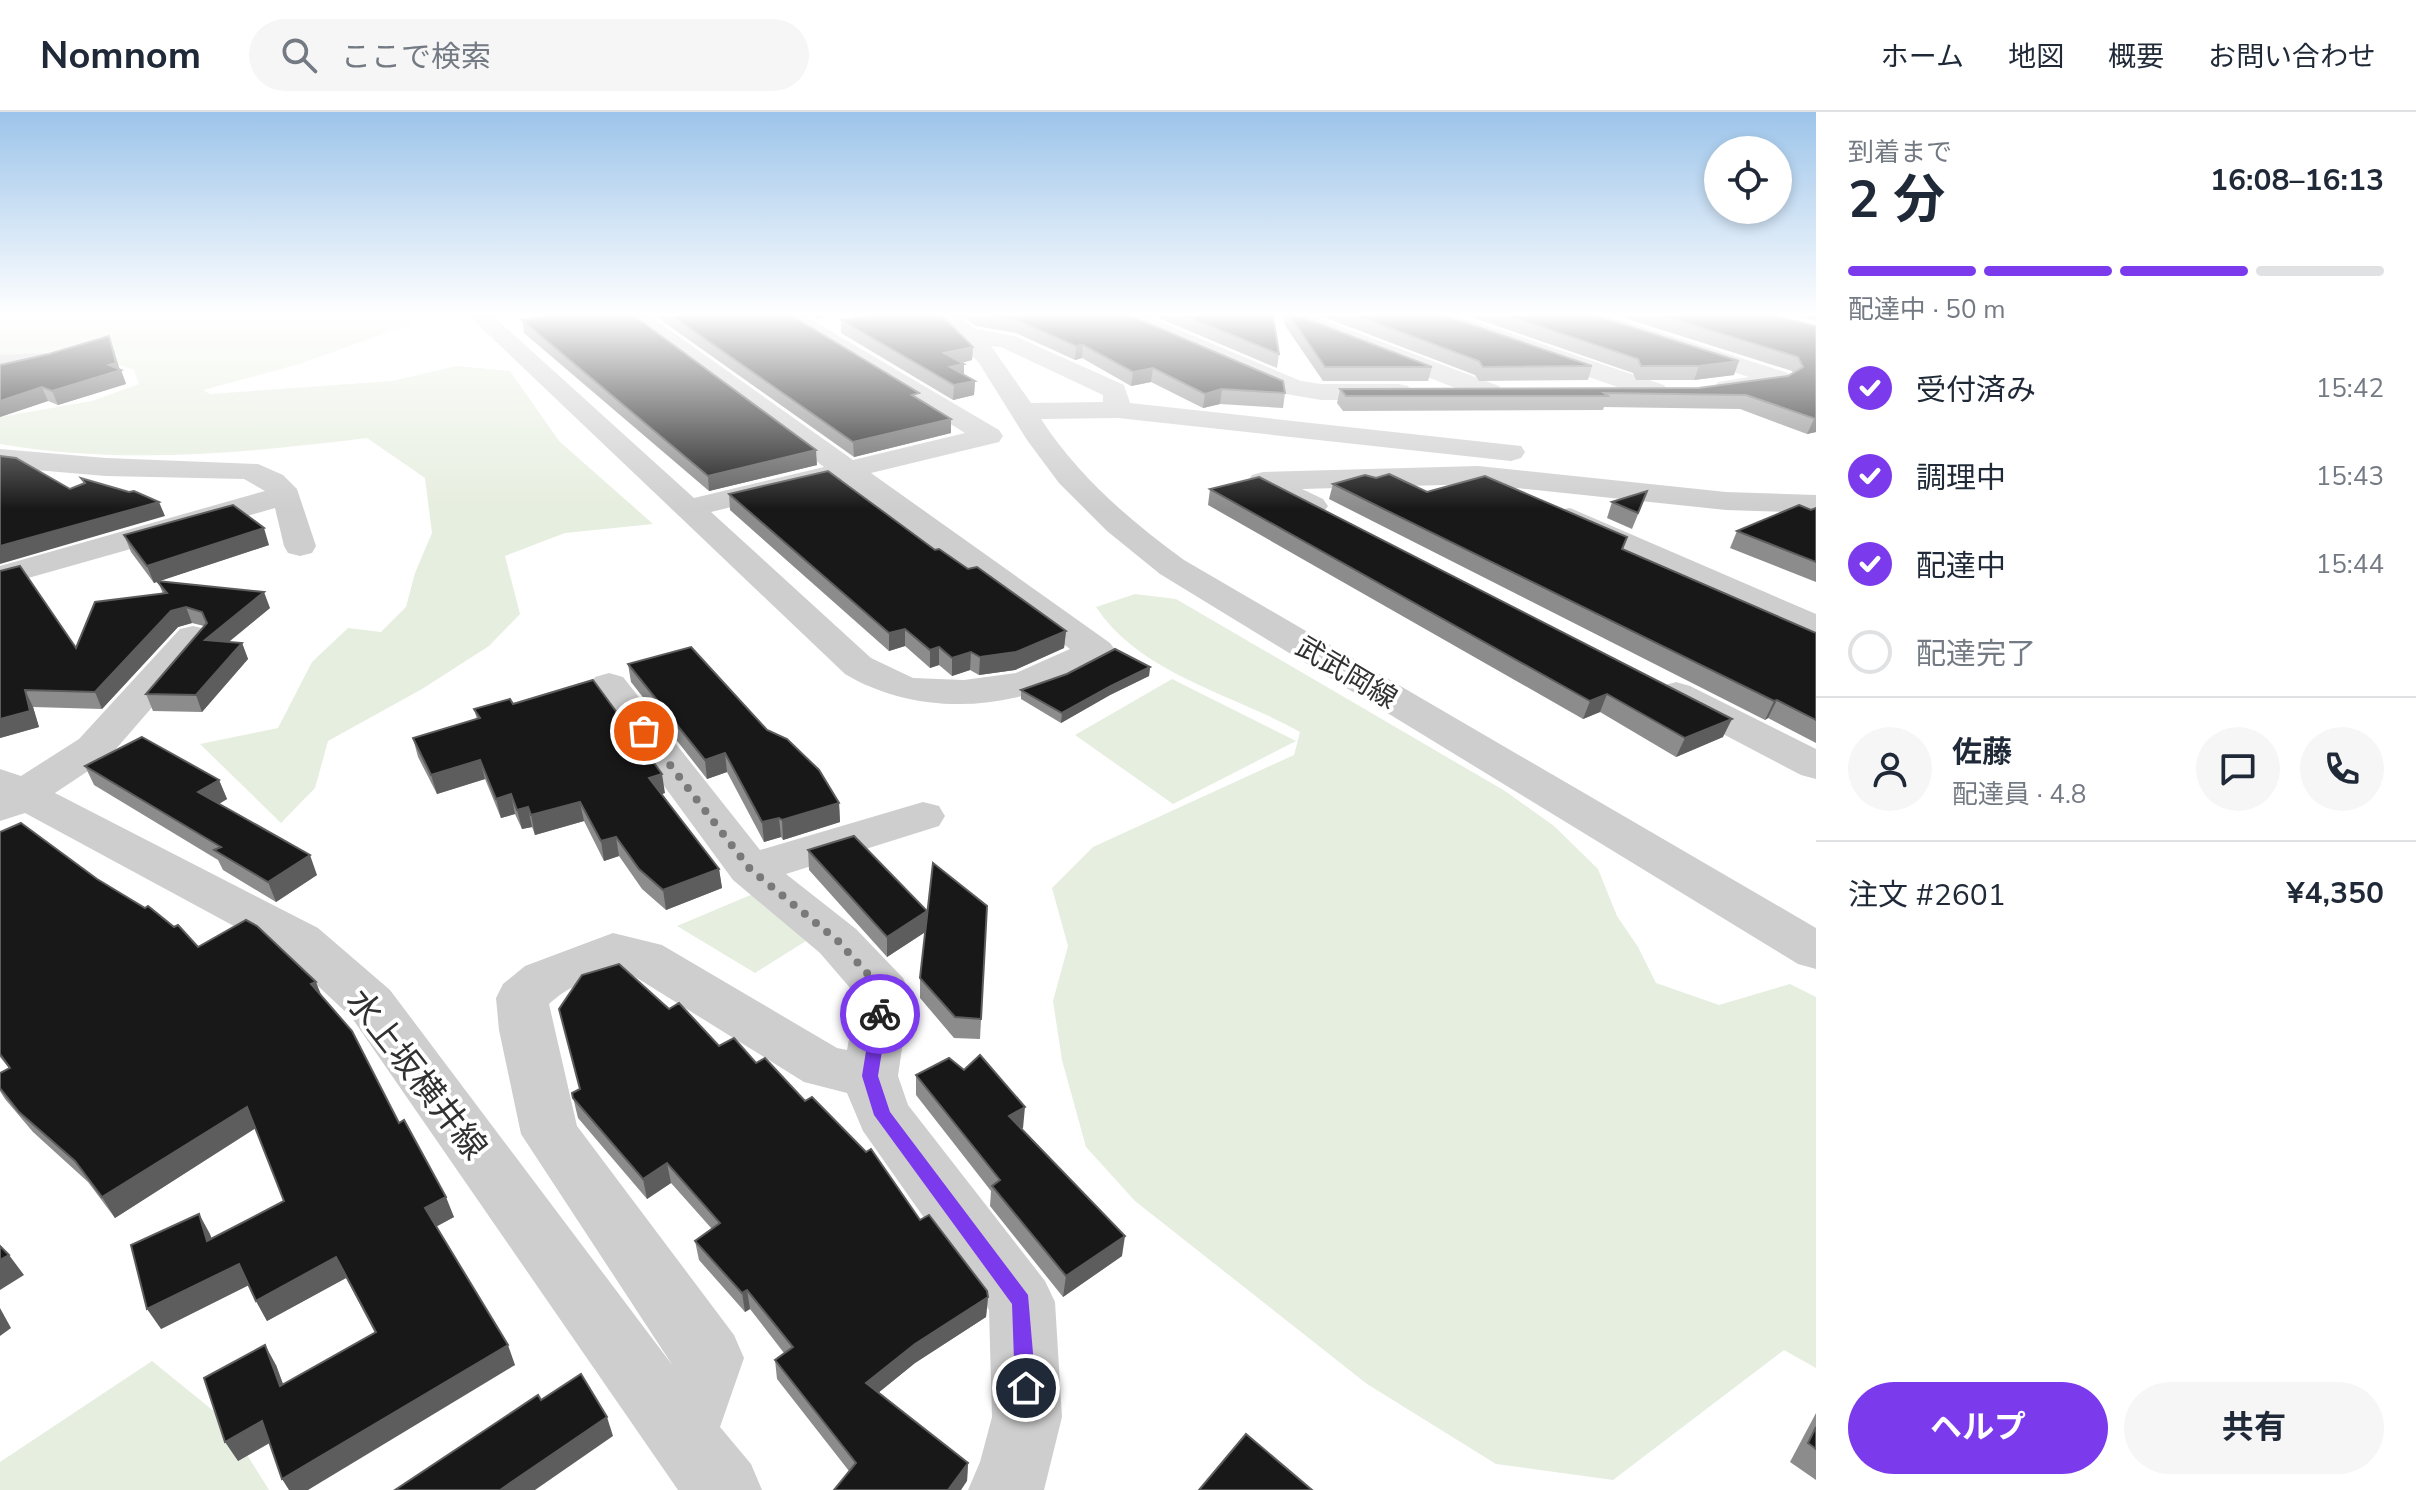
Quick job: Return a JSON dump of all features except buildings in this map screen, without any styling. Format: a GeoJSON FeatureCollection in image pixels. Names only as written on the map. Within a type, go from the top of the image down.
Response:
{"type":"FeatureCollection","features":[{"type":"Feature","properties":{"kind":"street"},"geometry":{"type":"LineString","coordinates":[[550,380],[858,666],[879,678],[908,689],[964,692],[1025,683],[1097,651],[724,380]]}},
{"type":"Feature","properties":{"kind":"street"},"geometry":{"type":"LineString","coordinates":[[690,508],[989,436],[903,380]]}},
{"type":"Feature","properties":{"kind":"street","name":"武武岡線"},"geometry":{"type":"LineString","coordinates":[[1005,380],[1039,438],[1080,490],[1109,519],[1172,567],[1816,951]]}},
{"type":"Feature","properties":{"kind":"street"},"geometry":{"type":"LineString","coordinates":[[1092,380],[1115,391],[1118,410]]}},
{"type":"Feature","properties":{"kind":"street"},"geometry":{"type":"LineString","coordinates":[[1277,380],[1295,388],[1321,392],[1520,392]]}},
{"type":"Feature","properties":{"kind":"street"},"geometry":{"type":"LineString","coordinates":[[1460,380],[1490,392]]}},
{"type":"Feature","properties":{"kind":"street"},"geometry":{"type":"LineString","coordinates":[[1624,380],[1655,391]]}},
{"type":"Feature","properties":{"kind":"street"},"geometry":{"type":"LineString","coordinates":[[1580,392],[1693,390],[1774,380]]}},
{"type":"Feature","properties":{"kind":"street"},"geometry":{"type":"LineString","coordinates":[[1025,411],[1118,410],[1673,470],[1740,481],[1816,504]]}},
{"type":"Feature","properties":{"kind":"street"},"geometry":{"type":"LineString","coordinates":[[0,458],[106,467],[248,470],[268,475],[286,495],[300,546]]}},
{"type":"Feature","properties":{"kind":"street"},"geometry":{"type":"LineString","coordinates":[[1334,517],[1263,481],[1478,475],[1752,503],[1816,504]]}},
{"type":"Feature","properties":{"kind":"street"},"geometry":{"type":"LineString","coordinates":[[1478,475],[1816,627]]}},
{"type":"Feature","properties":{"kind":"street"},"geometry":{"type":"LineString","coordinates":[[1536,482],[1816,603]]}},
{"type":"Feature","properties":{"kind":"street"},"geometry":{"type":"LineString","coordinates":[[0,576],[168,531],[286,495]]}},
{"type":"Feature","properties":{"kind":"street"},"geometry":{"type":"LineString","coordinates":[[8,795],[94,748],[193,637]]}},
{"type":"Feature","properties":{"kind":"street"},"geometry":{"type":"LineString","coordinates":[[1646,678],[1816,766]]}},
{"type":"Feature","properties":{"kind":"street"},"geometry":{"type":"LineString","coordinates":[[609,685],[750,869],[838,941],[884,992],[870,1076],[883,1115],[1022,1302],[1027,1417],[1013,1476],[1005,1490]]}},
{"type":"Feature","properties":{"kind":"street","name":"水上坂横井線"},"geometry":{"type":"LineString","coordinates":[[8,795],[300,940],[371,1004],[681,1436],[725,1490]]}},
{"type":"Feature","properties":{"kind":"street"},"geometry":{"type":"LineString","coordinates":[[750,869],[923,816]]}},
{"type":"Feature","properties":{"kind":"street"},"geometry":{"type":"LineString","coordinates":[[681,1436],[710,1358],[550,1134],[522,998],[543,979],[613,951],[644,958],[824,1067],[870,1076]]}},
{"type":"Feature","properties":{"kind":"green space"},"geometry":{"type":"Polygon","coordinates":[[[138,380],[239,380],[203,390],[210,394],[395,380],[517,380],[559,441],[653,524],[565,533],[505,556],[520,614],[489,646],[422,689],[328,741],[315,788],[281,823],[200,744],[278,728],[312,662],[348,628],[381,632],[406,607],[415,573],[432,533],[425,478],[367,438],[229,452],[138,455],[92,454],[0,444],[0,417],[92,401],[139,384],[138,380]]]}},
{"type":"Feature","properties":{"kind":"green space"},"geometry":{"type":"Polygon","coordinates":[[[1135,594],[1176,599],[1505,791],[1554,826],[1598,869],[1617,916],[1638,947],[1656,983],[1719,1005],[1790,984],[1816,997],[1816,1368],[1784,1350],[1613,1480],[1496,1464],[1367,1384],[1135,1201],[1086,1147],[1062,1060],[1053,1001],[1068,946],[1052,888],[1093,847],[1294,755],[1300,732],[1162,666],[1115,630],[1096,607],[1135,594]]]}},
{"type":"Feature","properties":{"kind":"green space"},"geometry":{"type":"Polygon","coordinates":[[[1172,679],[1296,741],[1173,804],[1075,735],[1172,679]]]}},
{"type":"Feature","properties":{"kind":"green space"},"geometry":{"type":"Polygon","coordinates":[[[753,894],[806,941],[755,973],[677,926],[753,894]]]}},
{"type":"Feature","properties":{"kind":"green space"},"geometry":{"type":"Polygon","coordinates":[[[152,1361],[226,1421],[269,1490],[0,1490],[0,1462],[152,1361]]]}},
{"type":"Feature","properties":{"kind":"way so far"},"geometry":{"type":"LineString","coordinates":[[644,731],[750,869],[838,941],[884,992],[880,1014]]}},
{"type":"Feature","properties":{"kind":"route"},"geometry":{"type":"LineString","coordinates":[[880,1014],[870,1076],[883,1115],[1022,1302],[1026,1388]]}}]}
